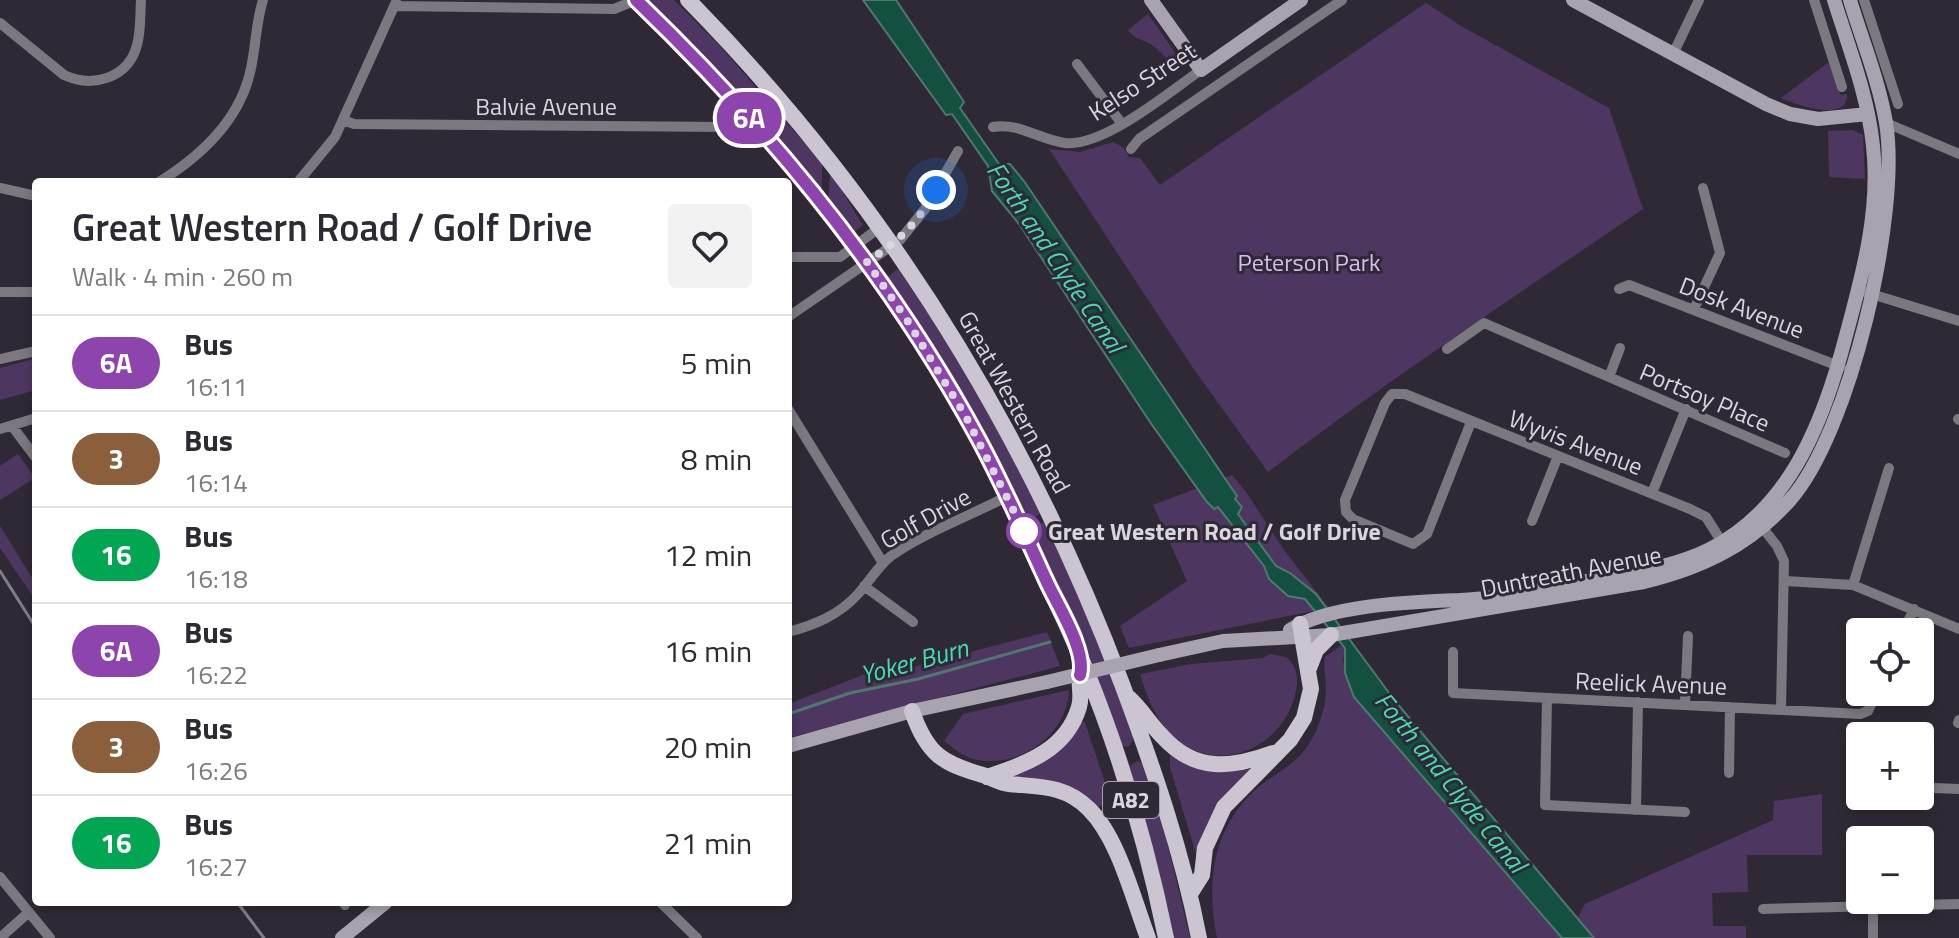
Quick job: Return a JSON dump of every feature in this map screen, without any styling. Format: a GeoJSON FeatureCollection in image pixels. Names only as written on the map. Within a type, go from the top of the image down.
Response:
{"type":"FeatureCollection","features":[{"type":"Feature","properties":{"kind":"main road","name":"Great Western Road"},"geometry":{"type":"LineString","coordinates":[[636,0],[708,72],[802,177],[867,262],[933,361],[978,437],[1059,604],[1083,665],[1131,802],[1166,938]]}},
{"type":"Feature","properties":{"kind":"main road","name":"Great Western Road"},"geometry":{"type":"LineString","coordinates":[[688,0],[741,54],[831,159],[960,348],[1028,469],[1081,581],[1126,695],[1168,814],[1199,938]]}},
{"type":"Feature","properties":{"kind":"main road"},"geometry":{"type":"LineString","coordinates":[[1309,670],[1316,650],[1313,629]]}},
{"type":"Feature","properties":{"kind":"main road"},"geometry":{"type":"LineString","coordinates":[[1190,894],[1202,875],[1205,848],[1224,807],[1297,731],[1304,718],[1311,689],[1309,670],[1313,629]]}},
{"type":"Feature","properties":{"kind":"main road"},"geometry":{"type":"LineString","coordinates":[[987,777],[1034,761],[1060,739],[1079,709],[1079,679],[1083,665]]}},
{"type":"Feature","properties":{"kind":"main road"},"geometry":{"type":"LineString","coordinates":[[1126,695],[1172,746],[1198,761],[1226,765],[1279,751]]}},
{"type":"Feature","properties":{"kind":"main road"},"geometry":{"type":"LineString","coordinates":[[912,711],[922,736],[937,755],[960,770],[998,782],[1058,788],[1091,811],[1114,847],[1148,938]]}},
{"type":"Feature","properties":{"kind":"street"},"geometry":{"type":"LineString","coordinates":[[0,23],[64,75],[75,81],[95,82],[112,77],[131,59],[136,48],[141,0]]}},
{"type":"Feature","properties":{"kind":"street"},"geometry":{"type":"LineString","coordinates":[[165,178],[196,157],[216,136],[239,101],[252,67],[257,21],[263,0]]}},
{"type":"Feature","properties":{"kind":"street"},"geometry":{"type":"LineString","coordinates":[[302,178],[326,150],[343,120],[395,3],[614,9],[636,0]]}},
{"type":"Feature","properties":{"kind":"street"},"geometry":{"type":"LineString","coordinates":[[1151,0],[1201,70]]}},
{"type":"Feature","properties":{"kind":"street","name":"Kelso Street"},"geometry":{"type":"LineString","coordinates":[[993,127],[1010,126],[1068,144],[1098,138],[1301,0]]}},
{"type":"Feature","properties":{"kind":"street"},"geometry":{"type":"LineString","coordinates":[[1573,0],[1790,114],[1818,119],[1868,114],[1959,154]]}},
{"type":"Feature","properties":{"kind":"street"},"geometry":{"type":"LineString","coordinates":[[1673,54],[1699,0]]}},
{"type":"Feature","properties":{"kind":"street"},"geometry":{"type":"LineString","coordinates":[[1814,0],[1842,87]]}},
{"type":"Feature","properties":{"kind":"street","name":"Duntreath Avenue"},"geometry":{"type":"LineString","coordinates":[[1834,0],[1868,114],[1874,147],[1873,207],[1865,292]]}},
{"type":"Feature","properties":{"kind":"street","name":"Duntreath Avenue"},"geometry":{"type":"LineString","coordinates":[[1313,629],[1367,629],[1644,582],[1689,570],[1791,498],[1814,464],[1829,433],[1885,212],[1886,123],[1872,49],[1850,0]]}},
{"type":"Feature","properties":{"kind":"street"},"geometry":{"type":"LineString","coordinates":[[1864,0],[1872,49],[1898,104]]}},
{"type":"Feature","properties":{"kind":"street","name":"Kelso Street"},"geometry":{"type":"LineString","coordinates":[[1131,149],[1139,139],[1340,1]]}},
{"type":"Feature","properties":{"kind":"street"},"geometry":{"type":"LineString","coordinates":[[1077,64],[1122,124]]}},
{"type":"Feature","properties":{"kind":"street","name":"Balvie Avenue"},"geometry":{"type":"LineString","coordinates":[[343,120],[354,124],[436,126],[728,127],[748,116]]}},
{"type":"Feature","properties":{"kind":"street"},"geometry":{"type":"LineString","coordinates":[[792,314],[900,240],[925,209],[958,151]]}},
{"type":"Feature","properties":{"kind":"street"},"geometry":{"type":"LineString","coordinates":[[0,188],[32,195]]}},
{"type":"Feature","properties":{"kind":"street"},"geometry":{"type":"LineString","coordinates":[[1694,309],[1720,253],[1703,188]]}},
{"type":"Feature","properties":{"kind":"street"},"geometry":{"type":"LineString","coordinates":[[792,257],[840,257],[879,228]]}},
{"type":"Feature","properties":{"kind":"street","name":"Dosk Avenue"},"geometry":{"type":"LineString","coordinates":[[1619,289],[1629,285],[1844,368]]}},
{"type":"Feature","properties":{"kind":"street"},"geometry":{"type":"LineString","coordinates":[[0,292],[32,292]]}},
{"type":"Feature","properties":{"kind":"street"},"geometry":{"type":"LineString","coordinates":[[1865,292],[1959,321]]}},
{"type":"Feature","properties":{"kind":"street","name":"Portsoy Place"},"geometry":{"type":"LineString","coordinates":[[1447,349],[1484,323],[1785,453]]}},
{"type":"Feature","properties":{"kind":"street","name":"Portsoy Place"},"geometry":{"type":"LineString","coordinates":[[1609,377],[1620,348]]}},
{"type":"Feature","properties":{"kind":"street"},"geometry":{"type":"LineString","coordinates":[[0,359],[32,352]]}},
{"type":"Feature","properties":{"kind":"street","name":"Wyvis Avenue"},"geometry":{"type":"LineString","coordinates":[[1471,422],[1427,534],[1413,544],[1353,519],[1346,512],[1345,500],[1385,403],[1392,394],[1405,394],[1706,517],[1725,547]]}},
{"type":"Feature","properties":{"kind":"street"},"geometry":{"type":"LineString","coordinates":[[1652,493],[1686,409]]}},
{"type":"Feature","properties":{"kind":"street"},"geometry":{"type":"LineString","coordinates":[[792,415],[883,563]]}},
{"type":"Feature","properties":{"kind":"street"},"geometry":{"type":"LineString","coordinates":[[0,429],[32,419]]}},
{"type":"Feature","properties":{"kind":"street"},"geometry":{"type":"LineString","coordinates":[[12,426],[32,453]]}},
{"type":"Feature","properties":{"kind":"street"},"geometry":{"type":"LineString","coordinates":[[1532,521],[1558,456]]}},
{"type":"Feature","properties":{"kind":"street"},"geometry":{"type":"LineString","coordinates":[[1853,585],[1889,468]]}},
{"type":"Feature","properties":{"kind":"street","name":"Golf Drive"},"geometry":{"type":"LineString","coordinates":[[792,631],[828,618],[856,596],[883,563],[903,548],[1008,496]]}},
{"type":"Feature","properties":{"kind":"street"},"geometry":{"type":"LineString","coordinates":[[1758,522],[1784,561],[1781,708]]}},
{"type":"Feature","properties":{"kind":"street","name":"Duntreath Avenue"},"geometry":{"type":"LineString","coordinates":[[792,745],[912,711],[1159,655],[1223,641],[1280,637],[1313,629],[1359,609],[1493,597],[1626,574],[1725,547]]}},
{"type":"Feature","properties":{"kind":"street"},"geometry":{"type":"LineString","coordinates":[[1785,581],[1853,585],[1959,629]]}},
{"type":"Feature","properties":{"kind":"street"},"geometry":{"type":"LineString","coordinates":[[864,586],[913,622]]}},
{"type":"Feature","properties":{"kind":"street"},"geometry":{"type":"LineString","coordinates":[[1910,618],[1914,609]]}},
{"type":"Feature","properties":{"kind":"street"},"geometry":{"type":"LineString","coordinates":[[1685,704],[1688,636]]}},
{"type":"Feature","properties":{"kind":"street","name":"Reelick Avenue"},"geometry":{"type":"LineString","coordinates":[[1453,652],[1453,693],[1781,708],[1823,714],[1860,714],[1868,711],[1870,706]]}},
{"type":"Feature","properties":{"kind":"street"},"geometry":{"type":"LineString","coordinates":[[1547,699],[1545,805],[1685,812]]}},
{"type":"Feature","properties":{"kind":"street"},"geometry":{"type":"LineString","coordinates":[[1636,810],[1638,702]]}},
{"type":"Feature","properties":{"kind":"street"},"geometry":{"type":"LineString","coordinates":[[1729,773],[1730,707]]}},
{"type":"Feature","properties":{"kind":"street"},"geometry":{"type":"LineString","coordinates":[[1934,788],[1959,789]]}},
{"type":"Feature","properties":{"kind":"street"},"geometry":{"type":"LineString","coordinates":[[0,877],[50,938]]}},
{"type":"Feature","properties":{"kind":"street"},"geometry":{"type":"LineString","coordinates":[[1934,905],[1959,904]]}},
{"type":"Feature","properties":{"kind":"street"},"geometry":{"type":"LineString","coordinates":[[342,938],[381,906]]}},
{"type":"Feature","properties":{"kind":"street"},"geometry":{"type":"LineString","coordinates":[[664,906],[697,938]]}},
{"type":"Feature","properties":{"kind":"street"},"geometry":{"type":"LineString","coordinates":[[1763,909],[1846,907]]}},
{"type":"Feature","properties":{"kind":"street"},"geometry":{"type":"LineString","coordinates":[[0,938],[29,912]]}},
{"type":"Feature","properties":{"kind":"street"},"geometry":{"type":"LineString","coordinates":[[1873,914],[1873,938]]}},
{"type":"Feature","properties":{"kind":"green space"},"geometry":{"type":"Polygon","coordinates":[[[648,0],[674,0],[719,45],[822,163],[822,192],[743,98],[648,0]]]}},
{"type":"Feature","properties":{"kind":"green space","name":"Peterson Park"},"geometry":{"type":"Polygon","coordinates":[[[1426,3],[1461,26],[1609,108],[1643,209],[1407,371],[1268,472],[1193,368],[1049,149],[1080,152],[1113,142],[1124,148],[1129,157],[1140,158],[1160,185],[1426,3]]]}},
{"type":"Feature","properties":{"kind":"green space"},"geometry":{"type":"Polygon","coordinates":[[[1148,14],[1181,61],[1178,63],[1128,30],[1148,14]]]}},
{"type":"Feature","properties":{"kind":"green space"},"geometry":{"type":"Polygon","coordinates":[[[1829,62],[1841,95],[1847,94],[1840,108],[1820,110],[1781,98],[1829,62]]]}},
{"type":"Feature","properties":{"kind":"green space"},"geometry":{"type":"Polygon","coordinates":[[[1852,130],[1863,135],[1865,179],[1829,177],[1828,131],[1852,130]]]}},
{"type":"Feature","properties":{"kind":"green space"},"geometry":{"type":"Polygon","coordinates":[[[830,173],[863,225],[853,233],[828,202],[830,173]]]}},
{"type":"Feature","properties":{"kind":"green space"},"geometry":{"type":"Polygon","coordinates":[[[900,267],[947,339],[1043,512],[1027,521],[884,280],[900,267]]]}},
{"type":"Feature","properties":{"kind":"green space"},"geometry":{"type":"Polygon","coordinates":[[[32,359],[32,391],[0,400],[0,368],[32,359]]]}},
{"type":"Feature","properties":{"kind":"green space"},"geometry":{"type":"Polygon","coordinates":[[[18,454],[32,474],[32,480],[0,500],[0,466],[18,454]]]}},
{"type":"Feature","properties":{"kind":"green space"},"geometry":{"type":"Polygon","coordinates":[[[1232,475],[1329,608],[1129,648],[1120,626],[1187,581],[1153,505],[1232,475]]]}},
{"type":"Feature","properties":{"kind":"green space"},"geometry":{"type":"Polygon","coordinates":[[[1047,520],[1083,600],[1134,735],[1128,747],[1121,746],[1030,529],[1047,520]]]}},
{"type":"Feature","properties":{"kind":"green space"},"geometry":{"type":"Polygon","coordinates":[[[0,526],[32,578],[32,595],[0,548],[0,526]]]}},
{"type":"Feature","properties":{"kind":"green space"},"geometry":{"type":"Polygon","coordinates":[[[1047,632],[1060,666],[792,737],[792,702],[881,668],[898,671],[1047,632]]]}},
{"type":"Feature","properties":{"kind":"green space"},"geometry":{"type":"Polygon","coordinates":[[[1342,645],[1345,648],[1343,661],[1354,697],[1562,938],[1217,938],[1212,897],[1221,840],[1229,822],[1255,790],[1293,762],[1309,745],[1324,704],[1325,657],[1342,645]]]}},
{"type":"Feature","properties":{"kind":"green space"},"geometry":{"type":"Polygon","coordinates":[[[1270,654],[1286,657],[1295,669],[1296,690],[1288,714],[1263,742],[1247,751],[1229,755],[1210,755],[1192,749],[1175,738],[1157,716],[1140,674],[1191,664],[1263,658],[1270,654]]]}},
{"type":"Feature","properties":{"kind":"green space"},"geometry":{"type":"Polygon","coordinates":[[[1069,690],[1066,707],[1049,736],[1020,755],[1004,760],[970,758],[944,741],[963,714],[1069,690]]]}},
{"type":"Feature","properties":{"kind":"green space"},"geometry":{"type":"Polygon","coordinates":[[[1080,720],[1085,723],[1112,803],[1096,807],[1002,778],[1037,763],[1080,720]]]}},
{"type":"Feature","properties":{"kind":"green space"},"geometry":{"type":"Polygon","coordinates":[[[1170,754],[1221,772],[1255,768],[1199,856],[1170,767],[1170,754]]]}},
{"type":"Feature","properties":{"kind":"green space"},"geometry":{"type":"Polygon","coordinates":[[[1137,761],[1142,763],[1161,817],[1190,938],[1171,938],[1128,767],[1137,761]]]}},
{"type":"Feature","properties":{"kind":"green space"},"geometry":{"type":"Polygon","coordinates":[[[1822,794],[1822,855],[1747,855],[1748,892],[1712,893],[1713,926],[1746,926],[1746,938],[1594,938],[1577,919],[1585,904],[1773,820],[1774,801],[1822,794]]]}},
{"type":"Feature","properties":{"kind":"water","name":"Forth and Clyde Canal"},"geometry":{"type":"Polygon","coordinates":[[[863,0],[896,0],[964,102],[960,108],[999,164],[1010,164],[1024,181],[1237,496],[1235,499],[1242,507],[1238,514],[1276,566],[1316,594],[1395,701],[1594,938],[1562,938],[1354,697],[1345,673],[1345,648],[1305,599],[1288,596],[1269,579],[1264,566],[1218,507],[1214,509],[1207,502],[1150,422],[1019,224],[992,191],[988,166],[952,114],[946,115],[863,0]]]}},
{"type":"Feature","properties":{"kind":"waterway","name":"Yoker Burn"},"geometry":{"type":"LineString","coordinates":[[792,713],[850,693],[918,679],[1050,642]]}},
{"type":"Feature","properties":{"kind":"railway"},"geometry":{"type":"LineString","coordinates":[[0,571],[32,622]]}},
{"type":"Feature","properties":{"kind":"railway"},"geometry":{"type":"LineString","coordinates":[[240,906],[264,938]]}},
{"type":"Feature","properties":{"kind":"bus line","name":"6A"},"geometry":{"type":"LineString","coordinates":[[636,0],[708,72],[802,177],[907,320],[978,437],[1008,496],[1059,604],[1083,665],[1080,675]]}},
{"type":"Feature","properties":{"kind":"place","name":"Great Western Road / Golf Drive"},"geometry":{"type":"Point","coordinates":[1024,531]}},
{"type":"Feature","properties":{"kind":"route"},"geometry":{"type":"LineString","coordinates":[[936,190],[900,240],[867,262],[907,320],[978,437],[1024,531]]}}]}
